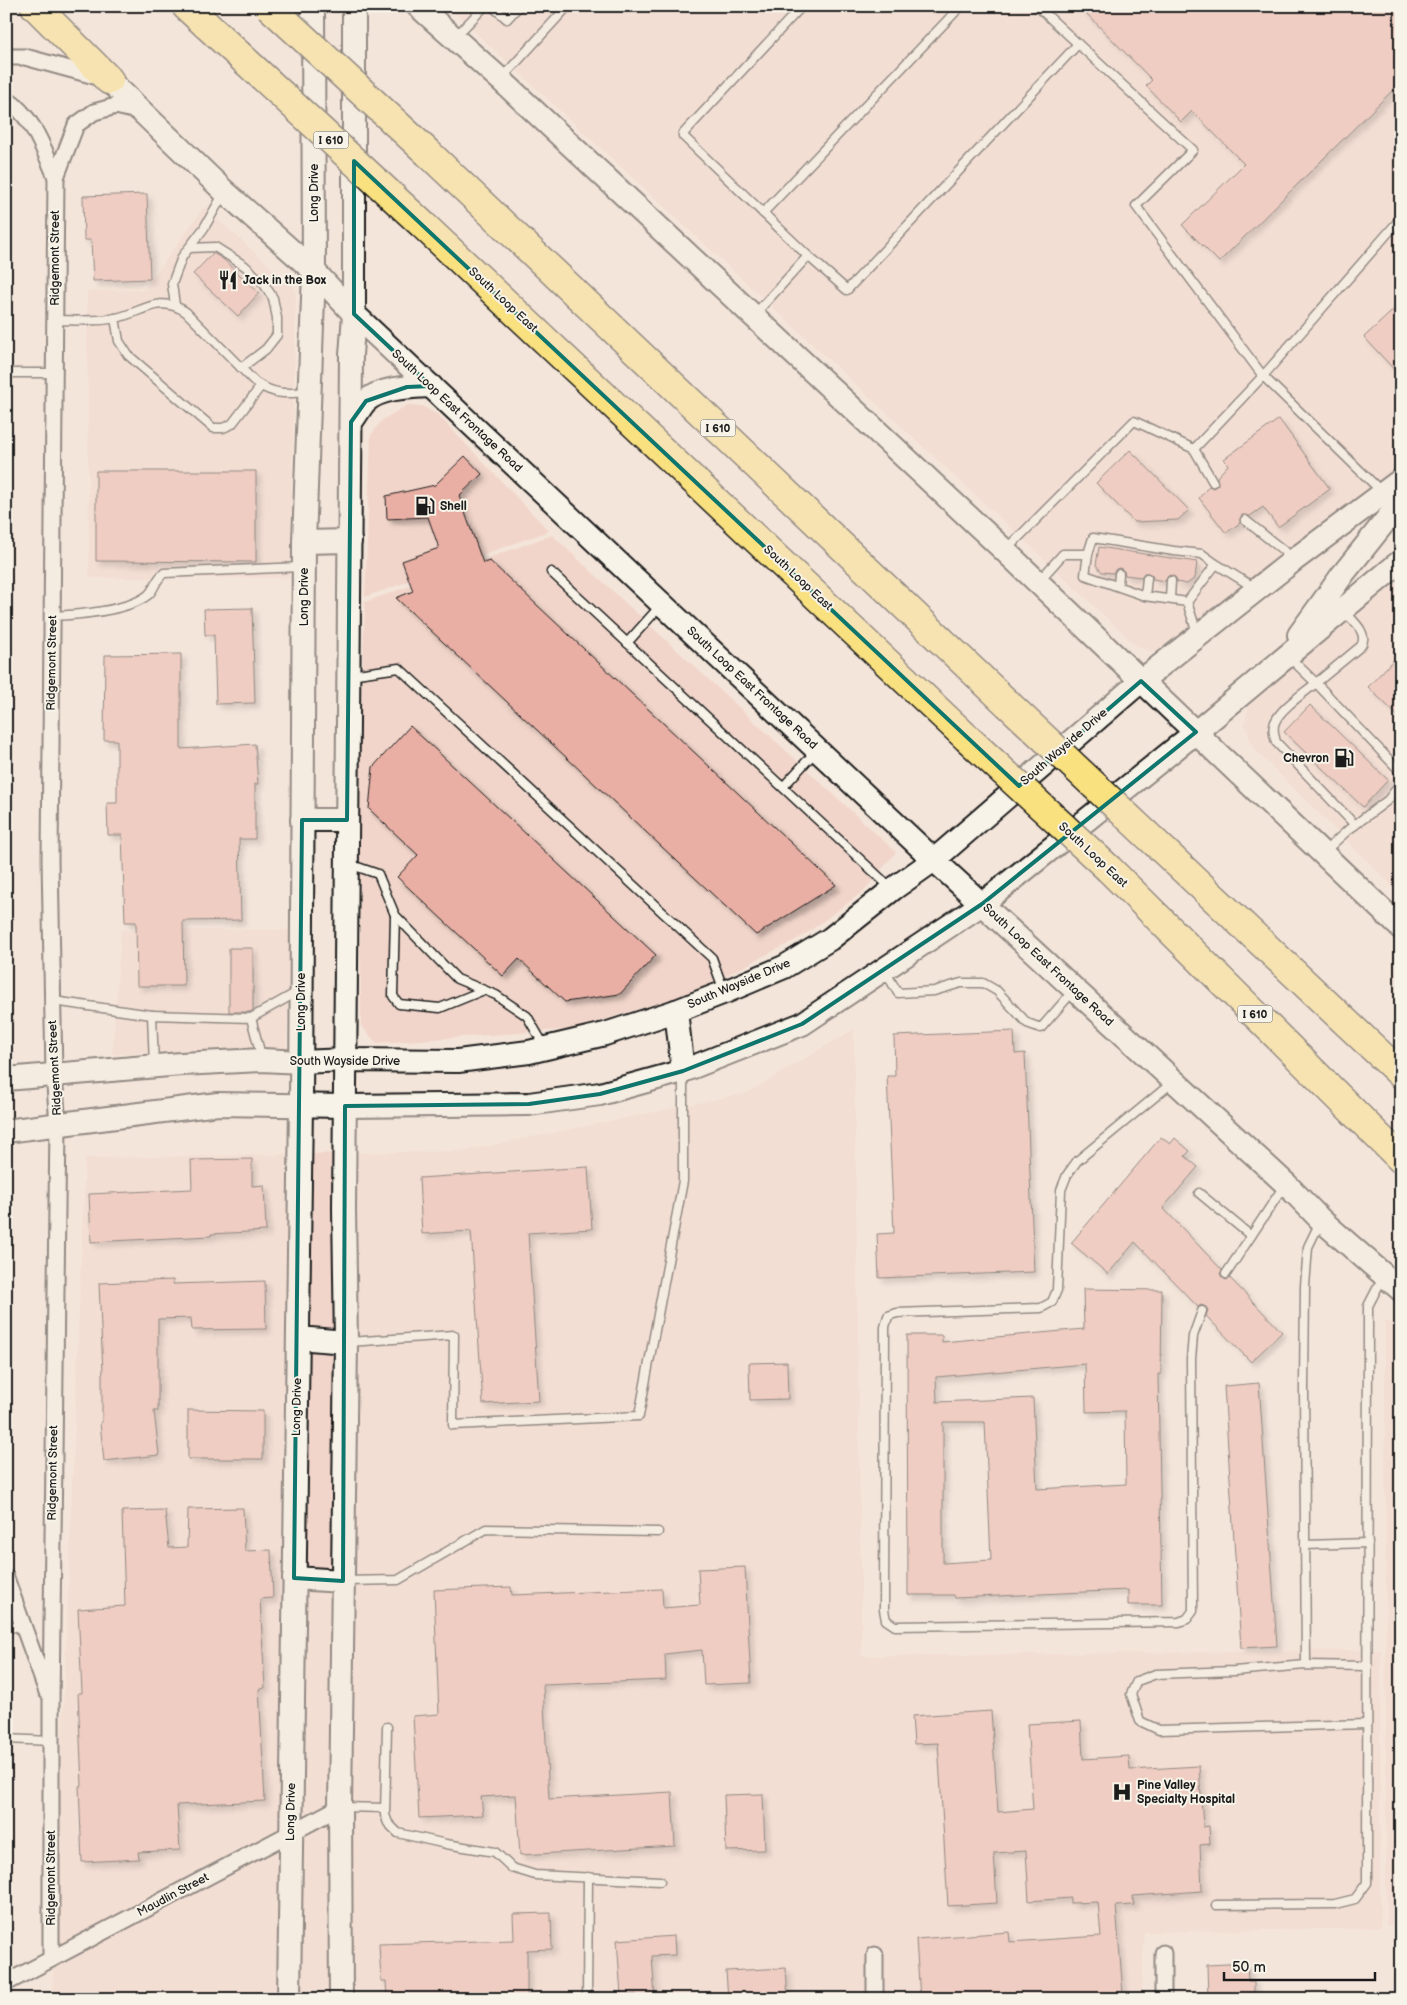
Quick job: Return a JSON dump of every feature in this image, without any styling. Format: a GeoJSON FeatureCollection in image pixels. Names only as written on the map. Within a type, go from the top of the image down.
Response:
{"type":"FeatureCollection","features":[{"type":"Feature","properties":{"kind":"highway"},"geometry":{"type":"LineString","coordinates":[[35,6],[110,80]]}},
{"type":"Feature","properties":{"kind":"highway","name":"South Loop East"},"geometry":{"type":"LineString","coordinates":[[186,6],[423,225],[1109,869],[1401,1159]]}},
{"type":"Feature","properties":{"kind":"highway","name":"I 610"},"geometry":{"type":"LineString","coordinates":[[269,6],[428,153],[1147,836],[1401,1074]]}},
{"type":"Feature","properties":{"kind":"main road","name":"Long Drive"},"geometry":{"type":"LineString","coordinates":[[289,1999],[301,1105],[304,542],[314,271],[313,6]]}},
{"type":"Feature","properties":{"kind":"main road"},"geometry":{"type":"LineString","coordinates":[[341,1999],[340,1807],[346,1342],[345,1060],[351,355],[354,314],[354,6]]}},
{"type":"Feature","properties":{"kind":"main road"},"geometry":{"type":"LineString","coordinates":[[418,6],[501,80],[1005,551],[1401,928]]}},
{"type":"Feature","properties":{"kind":"main road","name":"South Loop East Frontage Road"},"geometry":{"type":"LineString","coordinates":[[110,80],[224,191],[314,271],[354,314],[934,860],[1286,1184],[1321,1220],[1401,1290]]}},
{"type":"Feature","properties":{"kind":"main road"},"geometry":{"type":"LineString","coordinates":[[351,422],[366,401],[381,394],[407,388],[431,386]]}},
{"type":"Feature","properties":{"kind":"main road"},"geometry":{"type":"LineString","coordinates":[[1284,659],[1396,495]]}},
{"type":"Feature","properties":{"kind":"main road","name":"South Wayside Drive"},"geometry":{"type":"LineString","coordinates":[[6,1079],[154,1066],[262,1060],[301,1062],[345,1060],[458,1061],[529,1052],[605,1034],[676,1011],[725,992],[784,967],[830,939],[892,889],[934,860],[1141,680],[1257,589],[1294,560],[1396,495]]}},
{"type":"Feature","properties":{"kind":"main road"},"geometry":{"type":"LineString","coordinates":[[304,542],[350,541]]}},
{"type":"Feature","properties":{"kind":"main road"},"geometry":{"type":"LineString","coordinates":[[6,1131],[218,1104],[345,1106],[530,1104],[600,1094],[683,1071],[802,1024],[982,904],[1196,732],[1401,561]]}},
{"type":"Feature","properties":{"kind":"main road"},"geometry":{"type":"LineString","coordinates":[[302,820],[347,820]]}},
{"type":"Feature","properties":{"kind":"main road"},"geometry":{"type":"LineString","coordinates":[[676,1011],[683,1071]]}},
{"type":"Feature","properties":{"kind":"main road"},"geometry":{"type":"LineString","coordinates":[[298,1338],[346,1342]]}},
{"type":"Feature","properties":{"kind":"main road"},"geometry":{"type":"LineString","coordinates":[[294,1578],[343,1581]]}},
{"type":"Feature","properties":{"kind":"street"},"geometry":{"type":"LineString","coordinates":[[6,57],[25,57],[110,80]]}},
{"type":"Feature","properties":{"kind":"street","name":"Ridgemont Street"},"geometry":{"type":"LineString","coordinates":[[6,99],[17,106],[34,127],[56,177]]}},
{"type":"Feature","properties":{"kind":"street","name":"Ridgemont Street"},"geometry":{"type":"LineString","coordinates":[[51,1959],[50,1703],[58,1124],[54,1075],[50,859],[56,177],[76,125],[94,112],[116,106],[142,112]]}},
{"type":"Feature","properties":{"kind":"street"},"geometry":{"type":"LineString","coordinates":[[6,1578],[50,1703]]}},
{"type":"Feature","properties":{"kind":"street","name":"Maudlin Street"},"geometry":{"type":"LineString","coordinates":[[6,1983],[340,1807]]}},
{"type":"Feature","properties":{"kind":"street"},"geometry":{"type":"LineString","coordinates":[[1163,1953],[1163,1999]]}},
{"type":"Feature","properties":{"kind":"street"},"geometry":{"type":"LineString","coordinates":[[875,1955],[875,1999]]}},
{"type":"Feature","properties":{"kind":"lane"},"geometry":{"type":"LineString","coordinates":[[454,38],[485,6]]}},
{"type":"Feature","properties":{"kind":"lane"},"geometry":{"type":"LineString","coordinates":[[492,6],[507,19],[518,6]]}},
{"type":"Feature","properties":{"kind":"lane"},"geometry":{"type":"LineString","coordinates":[[501,80],[568,6]]}},
{"type":"Feature","properties":{"kind":"lane"},"geometry":{"type":"LineString","coordinates":[[802,6],[683,134],[685,139],[845,289],[850,289],[1078,44]]}},
{"type":"Feature","properties":{"kind":"lane"},"geometry":{"type":"LineString","coordinates":[[763,213],[961,6]]}},
{"type":"Feature","properties":{"kind":"lane"},"geometry":{"type":"LineString","coordinates":[[1037,6],[1193,150],[1136,206],[1264,376],[1396,495]]}},
{"type":"Feature","properties":{"kind":"lane"},"geometry":{"type":"LineString","coordinates":[[175,305],[172,284],[182,257],[204,228],[224,191]]}},
{"type":"Feature","properties":{"kind":"lane"},"geometry":{"type":"LineString","coordinates":[[1194,449],[1264,376],[1401,218]]}},
{"type":"Feature","properties":{"kind":"lane"},"geometry":{"type":"LineString","coordinates":[[188,248],[215,247],[245,266],[264,284],[273,298],[277,318],[276,335],[266,349],[241,368]]}},
{"type":"Feature","properties":{"kind":"lane"},"geometry":{"type":"LineString","coordinates":[[753,317],[808,256]]}},
{"type":"Feature","properties":{"kind":"lane"},"geometry":{"type":"LineString","coordinates":[[54,320],[115,318],[159,304],[175,305],[186,312],[261,386],[281,394],[310,392]]}},
{"type":"Feature","properties":{"kind":"lane"},"geometry":{"type":"LineString","coordinates":[[115,318],[119,341],[128,355],[213,428],[223,428],[232,424],[261,386]]}},
{"type":"Feature","properties":{"kind":"lane"},"geometry":{"type":"LineString","coordinates":[[6,373],[54,373]]}},
{"type":"Feature","properties":{"kind":"lane"},"geometry":{"type":"LineString","coordinates":[[1005,551],[1134,421],[1194,449],[1212,482]]}},
{"type":"Feature","properties":{"kind":"lane"},"geometry":{"type":"LineString","coordinates":[[1245,520],[1294,560]]}},
{"type":"Feature","properties":{"kind":"lane"},"geometry":{"type":"LineString","coordinates":[[1187,602],[1170,598],[1145,596],[1085,575],[1088,554],[1093,538],[1123,547],[1174,555],[1202,554],[1257,589]]}},
{"type":"Feature","properties":{"kind":"lane"},"geometry":{"type":"LineString","coordinates":[[1037,582],[1063,554],[1088,554]]}},
{"type":"Feature","properties":{"kind":"lane"},"geometry":{"type":"LineString","coordinates":[[1187,602],[1216,564]]}},
{"type":"Feature","properties":{"kind":"lane"},"geometry":{"type":"LineString","coordinates":[[52,616],[86,614],[130,604],[149,594],[157,578],[164,573],[304,567]]}},
{"type":"Feature","properties":{"kind":"lane"},"geometry":{"type":"LineString","coordinates":[[551,572],[892,889]]}},
{"type":"Feature","properties":{"kind":"lane"},"geometry":{"type":"LineString","coordinates":[[1118,586],[1119,574]]}},
{"type":"Feature","properties":{"kind":"lane"},"geometry":{"type":"LineString","coordinates":[[1145,596],[1147,578]]}},
{"type":"Feature","properties":{"kind":"lane"},"geometry":{"type":"LineString","coordinates":[[1170,598],[1171,581]]}},
{"type":"Feature","properties":{"kind":"lane"},"geometry":{"type":"LineString","coordinates":[[1187,602],[1198,636]]}},
{"type":"Feature","properties":{"kind":"lane"},"geometry":{"type":"LineString","coordinates":[[627,643],[662,604]]}},
{"type":"Feature","properties":{"kind":"lane"},"geometry":{"type":"LineString","coordinates":[[1343,609],[1364,635],[1364,641],[1361,646],[1281,712],[1274,722],[1274,737],[1284,752],[1355,825]]}},
{"type":"Feature","properties":{"kind":"lane"},"geometry":{"type":"LineString","coordinates":[[1284,659],[1316,683],[1398,769],[1401,777]]}},
{"type":"Feature","properties":{"kind":"lane"},"geometry":{"type":"LineString","coordinates":[[349,676],[399,668],[712,958],[725,992]]}},
{"type":"Feature","properties":{"kind":"lane"},"geometry":{"type":"LineString","coordinates":[[783,787],[817,749]]}},
{"type":"Feature","properties":{"kind":"lane"},"geometry":{"type":"LineString","coordinates":[[1323,854],[1355,825],[1388,800],[1401,783]]}},
{"type":"Feature","properties":{"kind":"lane"},"geometry":{"type":"LineString","coordinates":[[347,863],[378,874],[395,915],[457,979],[496,995],[526,1016],[546,1048]]}},
{"type":"Feature","properties":{"kind":"lane"},"geometry":{"type":"LineString","coordinates":[[395,915],[393,996],[399,1004],[440,1008],[484,990]]}},
{"type":"Feature","properties":{"kind":"lane"},"geometry":{"type":"LineString","coordinates":[[884,970],[898,993],[934,991],[961,983],[983,983],[997,991],[1027,1023],[1041,1028],[1074,990]]}},
{"type":"Feature","properties":{"kind":"lane"},"geometry":{"type":"LineString","coordinates":[[53,1001],[152,1015],[251,1018],[301,990]]}},
{"type":"Feature","properties":{"kind":"lane"},"geometry":{"type":"LineString","coordinates":[[152,1015],[154,1066]]}},
{"type":"Feature","properties":{"kind":"lane"},"geometry":{"type":"LineString","coordinates":[[251,1018],[262,1060]]}},
{"type":"Feature","properties":{"kind":"lane"},"geometry":{"type":"LineString","coordinates":[[346,1342],[454,1336],[453,1425],[639,1416],[683,1181],[683,1071]]}},
{"type":"Feature","properties":{"kind":"lane"},"geometry":{"type":"LineString","coordinates":[[1173,1082],[1077,1161],[1067,1175],[1061,1190],[1057,1290],[1052,1302],[1042,1308],[897,1313],[888,1316],[885,1327],[884,1610],[886,1620],[895,1626],[1179,1622],[1186,1619],[1193,1610],[1191,1359],[1193,1336],[1202,1311]]}},
{"type":"Feature","properties":{"kind":"lane"},"geometry":{"type":"LineString","coordinates":[[1226,1274],[1286,1184]]}},
{"type":"Feature","properties":{"kind":"lane"},"geometry":{"type":"LineString","coordinates":[[1199,1193],[1251,1236]]}},
{"type":"Feature","properties":{"kind":"lane"},"geometry":{"type":"LineString","coordinates":[[1306,1665],[1305,1286],[1308,1247],[1321,1220]]}},
{"type":"Feature","properties":{"kind":"lane"},"geometry":{"type":"LineString","coordinates":[[1216,1905],[1335,1904],[1355,1899],[1367,1883],[1368,1306],[1384,1275]]}},
{"type":"Feature","properties":{"kind":"lane"},"geometry":{"type":"LineString","coordinates":[[343,1581],[398,1580],[486,1529],[658,1532]]}},
{"type":"Feature","properties":{"kind":"lane"},"geometry":{"type":"LineString","coordinates":[[1305,1545],[1368,1543]]}},
{"type":"Feature","properties":{"kind":"lane"},"geometry":{"type":"LineString","coordinates":[[6,1629],[23,1625]]}},
{"type":"Feature","properties":{"kind":"lane"},"geometry":{"type":"LineString","coordinates":[[1367,1724],[1159,1730],[1140,1721],[1130,1694],[1137,1681],[1156,1674],[1234,1671],[1306,1665],[1368,1666]]}},
{"type":"Feature","properties":{"kind":"lane"},"geometry":{"type":"LineString","coordinates":[[387,1727],[385,1815],[388,1823],[398,1833],[446,1844],[495,1852],[512,1868],[535,1875],[660,1881]]}},
{"type":"Feature","properties":{"kind":"lane"},"geometry":{"type":"LineString","coordinates":[[6,1739],[51,1741]]}},
{"type":"Feature","properties":{"kind":"lane"},"geometry":{"type":"LineString","coordinates":[[340,1807],[385,1808]]}},
{"type":"Feature","properties":{"kind":"lane"},"geometry":{"type":"LineString","coordinates":[[587,1999],[588,1877]]}},
{"type":"Feature","properties":{"kind":"highlighted area"},"geometry":{"type":"Polygon","coordinates":[[[354,161],[1019,786],[1141,681],[1196,732],[982,904],[802,1024],[683,1071],[600,1094],[529,1104],[345,1106],[343,1581],[294,1578],[302,820],[347,820],[351,422],[366,401],[407,387],[431,386],[354,314],[354,161]]]}},
{"type":"Feature","properties":{"kind":"shaded area"},"geometry":{"type":"Polygon","coordinates":[[[447,6],[1401,6],[1401,465],[1168,649],[1151,652],[1136,646],[447,6]]]}},
{"type":"Feature","properties":{"kind":"shaded area"},"geometry":{"type":"Polygon","coordinates":[[[204,207],[296,289],[290,578],[89,578],[87,291],[144,290],[204,207]]]}},
{"type":"Feature","properties":{"kind":"shaded area"},"geometry":{"type":"Polygon","coordinates":[[[407,405],[422,406],[438,415],[549,531],[365,597],[371,435],[382,420],[407,405]]]}},
{"type":"Feature","properties":{"kind":"shaded area"},"geometry":{"type":"Polygon","coordinates":[[[552,535],[896,852],[864,891],[803,936],[694,992],[575,1029],[377,1043],[361,1026],[359,778],[365,602],[552,535]]]}},
{"type":"Feature","properties":{"kind":"shaded area"},"geometry":{"type":"Polygon","coordinates":[[[1401,575],[1401,895],[1253,748],[1244,724],[1249,705],[1401,575]]]}},
{"type":"Feature","properties":{"kind":"shaded area"},"geometry":{"type":"Polygon","coordinates":[[[121,930],[291,930],[286,1050],[112,1054],[121,930]]]}},
{"type":"Feature","properties":{"kind":"shaded area"},"geometry":{"type":"Polygon","coordinates":[[[854,1029],[862,1656],[1381,1650],[1380,1928],[1144,1932],[1142,1999],[41,1999],[52,1993],[85,1158],[463,1151],[747,1093],[854,1029]]]}},
{"type":"Feature","properties":{"kind":"shaded area"},"geometry":{"type":"Polygon","coordinates":[[[1385,1319],[1401,1334],[1401,1925],[1386,1925],[1385,1319]]]}},
{"type":"Feature","properties":{"kind":"building"},"geometry":{"type":"Polygon","coordinates":[[[1079,6],[1401,6],[1401,82],[1219,262],[1182,225],[1244,164],[1192,111],[1181,122],[1146,86],[1152,80],[1079,6]]]}},
{"type":"Feature","properties":{"kind":"building"},"geometry":{"type":"Polygon","coordinates":[[[147,194],[150,279],[93,281],[91,240],[84,240],[83,196],[147,194]]]}},
{"type":"Feature","properties":{"kind":"building"},"geometry":{"type":"Polygon","coordinates":[[[213,253],[223,259],[259,293],[238,316],[193,274],[213,253]]]}},
{"type":"Feature","properties":{"kind":"building"},"geometry":{"type":"Polygon","coordinates":[[[1401,303],[1401,377],[1364,337],[1401,303]]]}},
{"type":"Feature","properties":{"kind":"building"},"geometry":{"type":"Polygon","coordinates":[[[1279,419],[1330,489],[1278,527],[1263,507],[1250,516],[1242,515],[1240,523],[1226,533],[1199,498],[1209,486],[1213,488],[1218,485],[1217,477],[1228,465],[1224,459],[1279,419]]]}},
{"type":"Feature","properties":{"kind":"building"},"geometry":{"type":"Polygon","coordinates":[[[1130,450],[1189,510],[1178,520],[1134,522],[1096,483],[1130,450]]]}},
{"type":"Feature","properties":{"kind":"building"},"geometry":{"type":"Polygon","coordinates":[[[465,456],[482,474],[459,496],[483,563],[490,561],[836,885],[756,935],[396,598],[413,591],[402,561],[439,548],[428,517],[387,519],[386,496],[435,485],[465,456]]]}},
{"type":"Feature","properties":{"kind":"building"},"geometry":{"type":"Polygon","coordinates":[[[96,471],[256,471],[256,562],[96,561],[96,471]]]}},
{"type":"Feature","properties":{"kind":"building"},"geometry":{"type":"Polygon","coordinates":[[[1099,547],[1197,562],[1195,578],[1187,584],[1177,582],[1176,578],[1172,575],[1168,576],[1165,581],[1153,579],[1152,575],[1148,573],[1144,573],[1141,577],[1125,575],[1124,571],[1120,568],[1116,569],[1113,573],[1102,572],[1096,565],[1099,547]]]}},
{"type":"Feature","properties":{"kind":"building"},"geometry":{"type":"Polygon","coordinates":[[[252,608],[255,703],[216,704],[214,635],[205,635],[204,609],[252,608]]]}},
{"type":"Feature","properties":{"kind":"building"},"geometry":{"type":"Polygon","coordinates":[[[1401,652],[1401,719],[1368,687],[1401,652]]]}},
{"type":"Feature","properties":{"kind":"building"},"geometry":{"type":"Polygon","coordinates":[[[181,654],[181,749],[255,744],[258,784],[255,784],[255,839],[239,839],[241,920],[183,921],[184,986],[137,986],[136,922],[125,922],[122,835],[108,835],[107,803],[117,803],[117,740],[104,740],[105,655],[181,654]]]}},
{"type":"Feature","properties":{"kind":"building"},"geometry":{"type":"Polygon","coordinates":[[[1310,705],[1388,780],[1363,807],[1284,732],[1310,705]]]}},
{"type":"Feature","properties":{"kind":"building"},"geometry":{"type":"Polygon","coordinates":[[[410,726],[656,955],[620,994],[565,1002],[519,959],[503,976],[397,877],[418,855],[369,809],[373,767],[410,726]]]}},
{"type":"Feature","properties":{"kind":"building"},"geometry":{"type":"Polygon","coordinates":[[[229,948],[253,948],[253,1010],[250,1012],[229,1012],[229,948]]]}},
{"type":"Feature","properties":{"kind":"building"},"geometry":{"type":"Polygon","coordinates":[[[1014,1031],[1015,1054],[1025,1053],[1034,1272],[879,1278],[877,1234],[894,1233],[887,1076],[895,1076],[894,1036],[1014,1031]]]}},
{"type":"Feature","properties":{"kind":"building"},"geometry":{"type":"Polygon","coordinates":[[[1161,1137],[1170,1144],[1175,1138],[1190,1151],[1185,1156],[1198,1167],[1163,1208],[1222,1270],[1220,1274],[1223,1278],[1226,1280],[1230,1278],[1282,1332],[1251,1362],[1206,1316],[1208,1310],[1206,1307],[1201,1305],[1198,1307],[1135,1242],[1108,1274],[1071,1243],[1161,1137]]]}},
{"type":"Feature","properties":{"kind":"building"},"geometry":{"type":"Polygon","coordinates":[[[252,1159],[252,1186],[264,1185],[266,1231],[211,1234],[211,1236],[91,1242],[89,1194],[192,1189],[191,1160],[252,1159]]]}},
{"type":"Feature","properties":{"kind":"building"},"geometry":{"type":"Polygon","coordinates":[[[588,1167],[592,1229],[528,1233],[539,1401],[483,1404],[471,1231],[422,1234],[419,1178],[588,1167]]]}},
{"type":"Feature","properties":{"kind":"building"},"geometry":{"type":"Polygon","coordinates":[[[173,1280],[173,1284],[265,1281],[266,1329],[192,1330],[191,1318],[158,1319],[158,1411],[154,1411],[159,1455],[104,1461],[100,1423],[102,1422],[103,1373],[99,1283],[173,1280]]]}},
{"type":"Feature","properties":{"kind":"building"},"geometry":{"type":"Polygon","coordinates":[[[1083,1289],[1162,1290],[1161,1374],[1158,1374],[1162,1605],[1128,1605],[1128,1590],[955,1598],[954,1595],[908,1595],[907,1335],[942,1335],[942,1342],[1084,1329],[1083,1289]],[[1085,1364],[936,1377],[937,1402],[1033,1398],[1037,1489],[1126,1484],[1125,1411],[1086,1412],[1085,1364]],[[943,1422],[943,1563],[991,1560],[985,1422],[943,1422]]]}},
{"type":"Feature","properties":{"kind":"building"},"geometry":{"type":"Polygon","coordinates":[[[787,1362],[788,1399],[750,1400],[749,1363],[787,1362]]]}},
{"type":"Feature","properties":{"kind":"building"},"geometry":{"type":"Polygon","coordinates":[[[1259,1383],[1277,1646],[1241,1648],[1224,1386],[1259,1383]]]}},
{"type":"Feature","properties":{"kind":"building"},"geometry":{"type":"Polygon","coordinates":[[[188,1410],[263,1411],[263,1459],[188,1459],[188,1410]]]}},
{"type":"Feature","properties":{"kind":"building"},"geometry":{"type":"Polygon","coordinates":[[[243,1508],[245,1551],[271,1550],[273,1598],[260,1599],[265,1688],[259,1689],[265,1801],[177,1805],[180,1850],[138,1852],[139,1859],[82,1862],[79,1786],[82,1786],[78,1693],[82,1693],[78,1609],[125,1606],[122,1511],[165,1510],[169,1548],[187,1547],[188,1509],[243,1508]]]}},
{"type":"Feature","properties":{"kind":"building"},"geometry":{"type":"Polygon","coordinates":[[[745,1567],[751,1683],[704,1685],[702,1650],[665,1654],[666,1680],[543,1685],[549,1799],[672,1792],[675,1846],[520,1855],[516,1795],[481,1797],[483,1815],[419,1818],[413,1716],[439,1714],[434,1590],[511,1587],[512,1595],[662,1589],[663,1608],[700,1605],[698,1569],[745,1567]]]}},
{"type":"Feature","properties":{"kind":"building"},"geometry":{"type":"Polygon","coordinates":[[[991,1711],[998,1812],[1033,1809],[1027,1724],[1081,1721],[1083,1759],[1129,1756],[1130,1770],[1199,1766],[1203,1827],[1209,1826],[1210,1844],[1200,1845],[1202,1891],[1133,1896],[1134,1905],[1116,1906],[1123,1995],[1092,1999],[920,1999],[916,1939],[1009,1932],[1010,1942],[1101,1936],[1098,1902],[1071,1903],[1071,1898],[1029,1901],[1026,1851],[994,1853],[997,1903],[948,1906],[938,1743],[914,1744],[912,1716],[991,1711]]]}},
{"type":"Feature","properties":{"kind":"building"},"geometry":{"type":"Polygon","coordinates":[[[763,1794],[765,1850],[726,1851],[724,1795],[763,1794]]]}},
{"type":"Feature","properties":{"kind":"building"},"geometry":{"type":"Polygon","coordinates":[[[551,1913],[552,1949],[527,1950],[527,1999],[387,1999],[386,1981],[381,1981],[379,1944],[514,1940],[513,1914],[551,1913]]]}},
{"type":"Feature","properties":{"kind":"building"},"geometry":{"type":"Polygon","coordinates":[[[674,1936],[675,1955],[652,1956],[655,1999],[637,1999],[636,1994],[621,1995],[617,1940],[674,1936]]]}},
{"type":"Feature","properties":{"kind":"building"},"geometry":{"type":"Polygon","coordinates":[[[1247,1963],[1248,1981],[1254,1981],[1254,1999],[1208,1999],[1207,1965],[1247,1963]]]}},
{"type":"Feature","properties":{"kind":"building"},"geometry":{"type":"Polygon","coordinates":[[[786,1968],[788,1999],[728,1999],[726,1971],[786,1968]]]}},
{"type":"Feature","properties":{"kind":"place","name":"Jack in the Box"},"geometry":{"type":"Point","coordinates":[228,280]}},
{"type":"Feature","properties":{"kind":"place","name":"Shell"},"geometry":{"type":"Point","coordinates":[425,506]}},
{"type":"Feature","properties":{"kind":"place","name":"Chevron"},"geometry":{"type":"Point","coordinates":[1344,758]}},
{"type":"Feature","properties":{"kind":"place","name":"Pine Valley Specialty Hospital"},"geometry":{"type":"Point","coordinates":[1122,1792]}}]}
